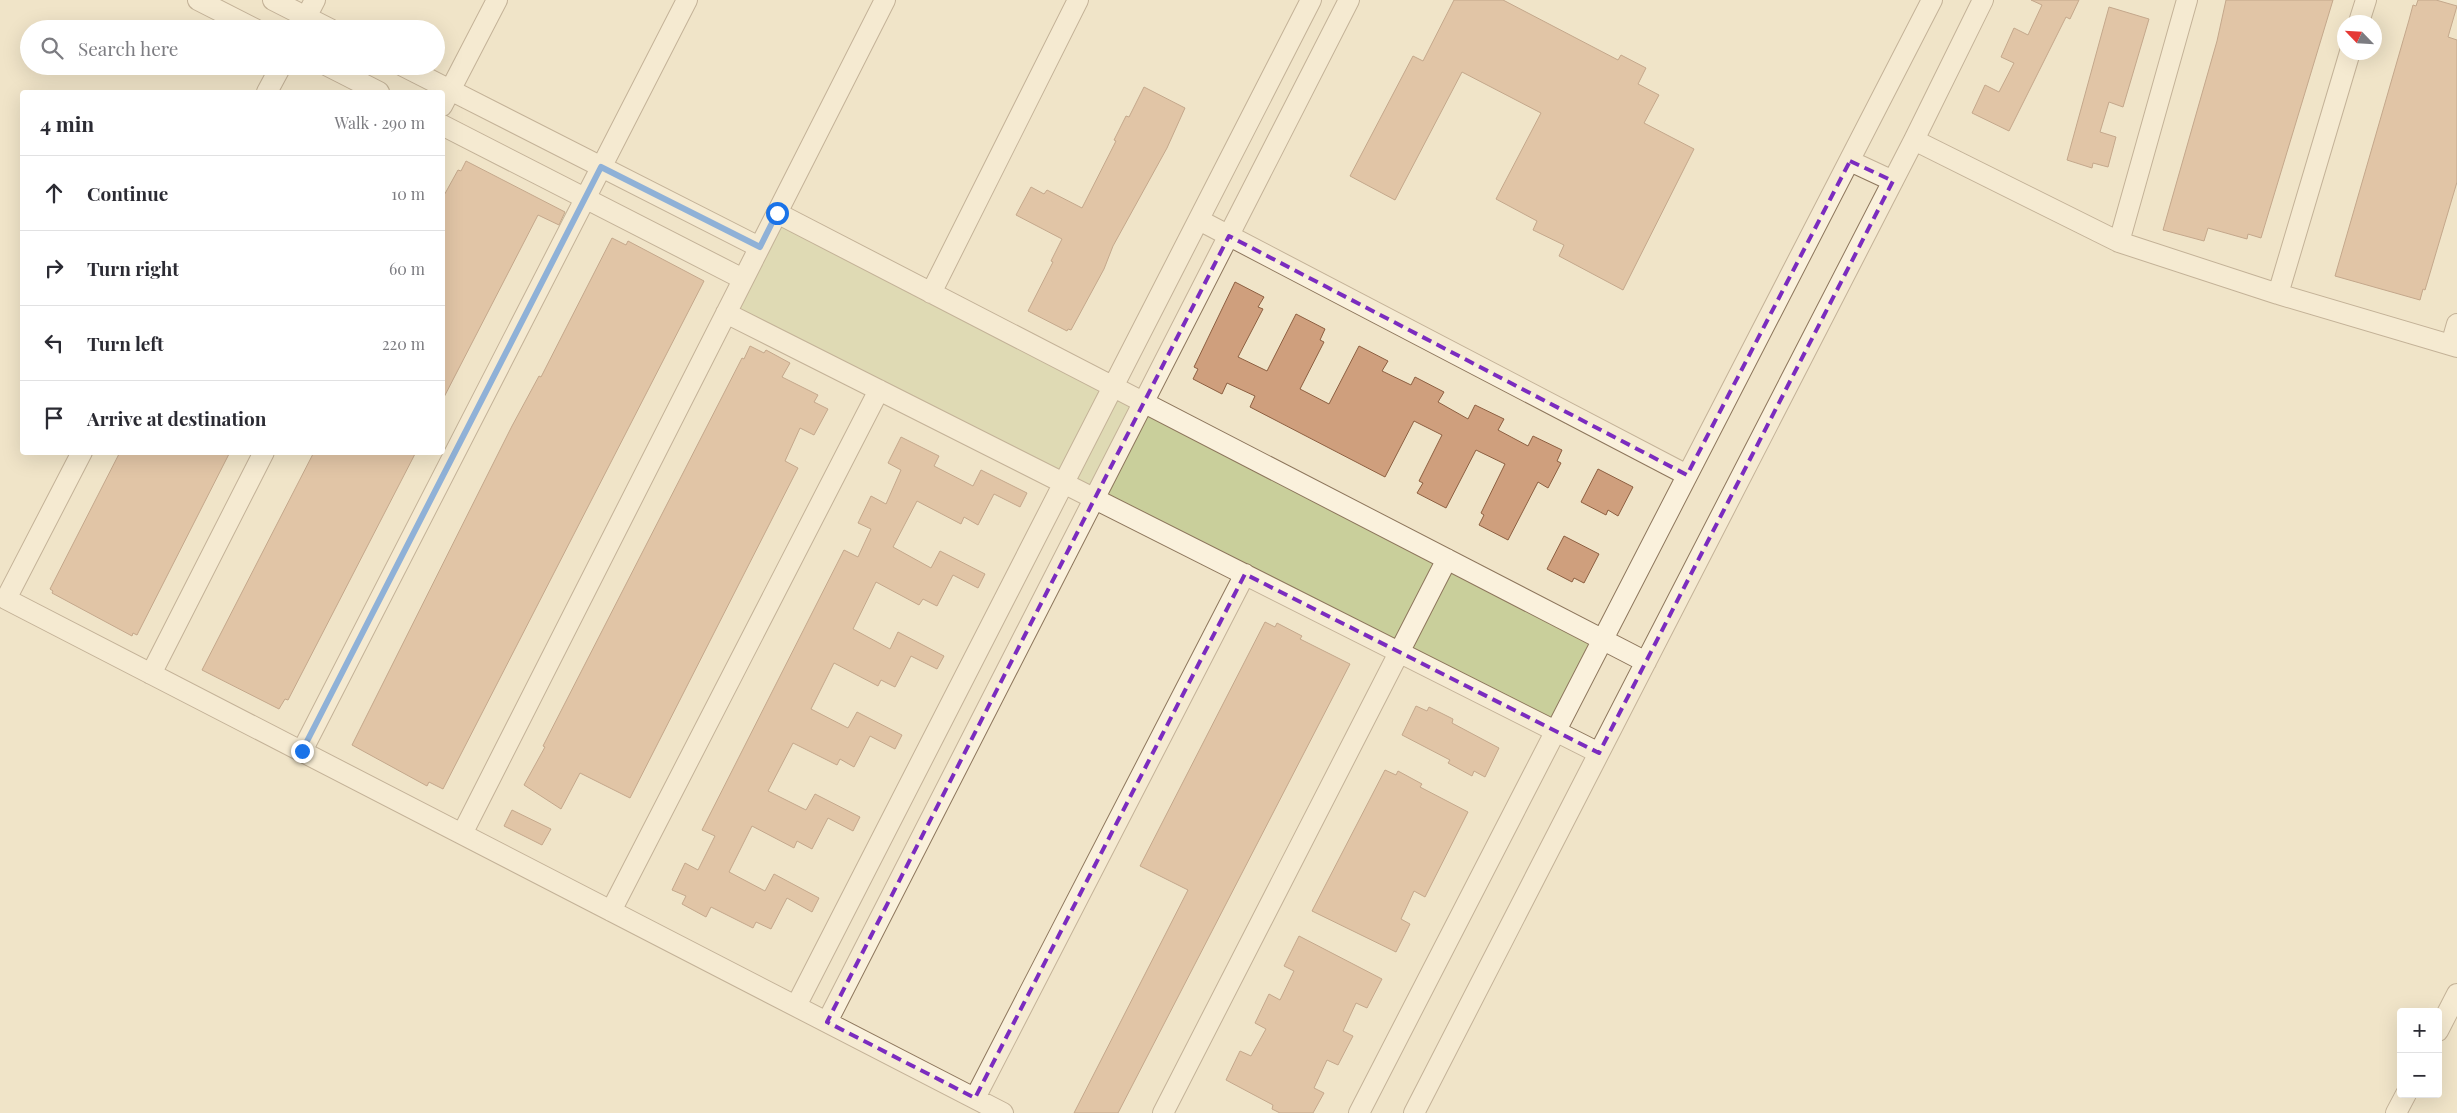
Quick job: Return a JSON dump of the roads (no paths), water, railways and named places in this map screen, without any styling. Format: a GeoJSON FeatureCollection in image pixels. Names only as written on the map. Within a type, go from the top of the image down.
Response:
{"type":"FeatureCollection","features":[{"type":"Feature","properties":{"kind":"street"},"geometry":{"type":"LineString","coordinates":[[198,0],[237,20]]}},
{"type":"Feature","properties":{"kind":"street"},"geometry":{"type":"LineString","coordinates":[[273,0],[307,15]]}},
{"type":"Feature","properties":{"kind":"street"},"geometry":{"type":"LineString","coordinates":[[497,0],[446,98],[601,167],[760,247]]}},
{"type":"Feature","properties":{"kind":"street"},"geometry":{"type":"LineString","coordinates":[[302,751],[687,0]]}},
{"type":"Feature","properties":{"kind":"street"},"geometry":{"type":"LineString","coordinates":[[462,834],[885,0]]}},
{"type":"Feature","properties":{"kind":"street"},"geometry":{"type":"LineString","coordinates":[[931,293],[1078,0]]}},
{"type":"Feature","properties":{"kind":"street"},"geometry":{"type":"LineString","coordinates":[[796,1006],[1311,0]]}},
{"type":"Feature","properties":{"kind":"street"},"geometry":{"type":"LineString","coordinates":[[827,1022],[1349,0]]}},
{"type":"Feature","properties":{"kind":"street"},"geometry":{"type":"LineString","coordinates":[[1359,1113],[1932,0]]}},
{"type":"Feature","properties":{"kind":"street"},"geometry":{"type":"LineString","coordinates":[[1414,1113],[1914,140],[1983,0]]}},
{"type":"Feature","properties":{"kind":"street"},"geometry":{"type":"LineString","coordinates":[[2119,242],[2187,0]]}},
{"type":"Feature","properties":{"kind":"street"},"geometry":{"type":"LineString","coordinates":[[2361,15],[2366,0]]}},
{"type":"Feature","properties":{"kind":"street"},"geometry":{"type":"LineString","coordinates":[[2278,294],[2348,60]]}},
{"type":"Feature","properties":{"kind":"street"},"geometry":{"type":"LineString","coordinates":[[268,90],[276,75]]}},
{"type":"Feature","properties":{"kind":"street"},"geometry":{"type":"LineString","coordinates":[[346,75],[375,90]]}},
{"type":"Feature","properties":{"kind":"street"},"geometry":{"type":"LineString","coordinates":[[415,75],[435,90]]}},
{"type":"Feature","properties":{"kind":"street"},"geometry":{"type":"LineString","coordinates":[[445,127],[743,279]]}},
{"type":"Feature","properties":{"kind":"street"},"geometry":{"type":"LineString","coordinates":[[1914,140],[2119,242],[2278,294],[2454,346],[2457,324]]}},
{"type":"Feature","properties":{"kind":"street"},"geometry":{"type":"LineString","coordinates":[[1850,161],[1893,181]]}},
{"type":"Feature","properties":{"kind":"street"},"geometry":{"type":"LineString","coordinates":[[777,213],[1646,662]]}},
{"type":"Feature","properties":{"kind":"street"},"geometry":{"type":"LineString","coordinates":[[1198,220],[1687,475]]}},
{"type":"Feature","properties":{"kind":"street"},"geometry":{"type":"LineString","coordinates":[[726,313],[1599,753]]}},
{"type":"Feature","properties":{"kind":"street"},"geometry":{"type":"LineString","coordinates":[[611,911],[879,390]]}},
{"type":"Feature","properties":{"kind":"street"},"geometry":{"type":"LineString","coordinates":[[80,455],[6,599],[1003,1113]]}},
{"type":"Feature","properties":{"kind":"street"},"geometry":{"type":"LineString","coordinates":[[151,674],[262,455]]}},
{"type":"Feature","properties":{"kind":"street"},"geometry":{"type":"LineString","coordinates":[[1163,1113],[1447,559]]}},
{"type":"Feature","properties":{"kind":"street"},"geometry":{"type":"LineString","coordinates":[[975,1098],[1245,574]]}},
{"type":"Feature","properties":{"kind":"street"},"geometry":{"type":"LineString","coordinates":[[2442,1023],[2457,994]]}},
{"type":"Feature","properties":{"kind":"street"},"geometry":{"type":"LineString","coordinates":[[2396,1113],[2404,1098]]}}]}
